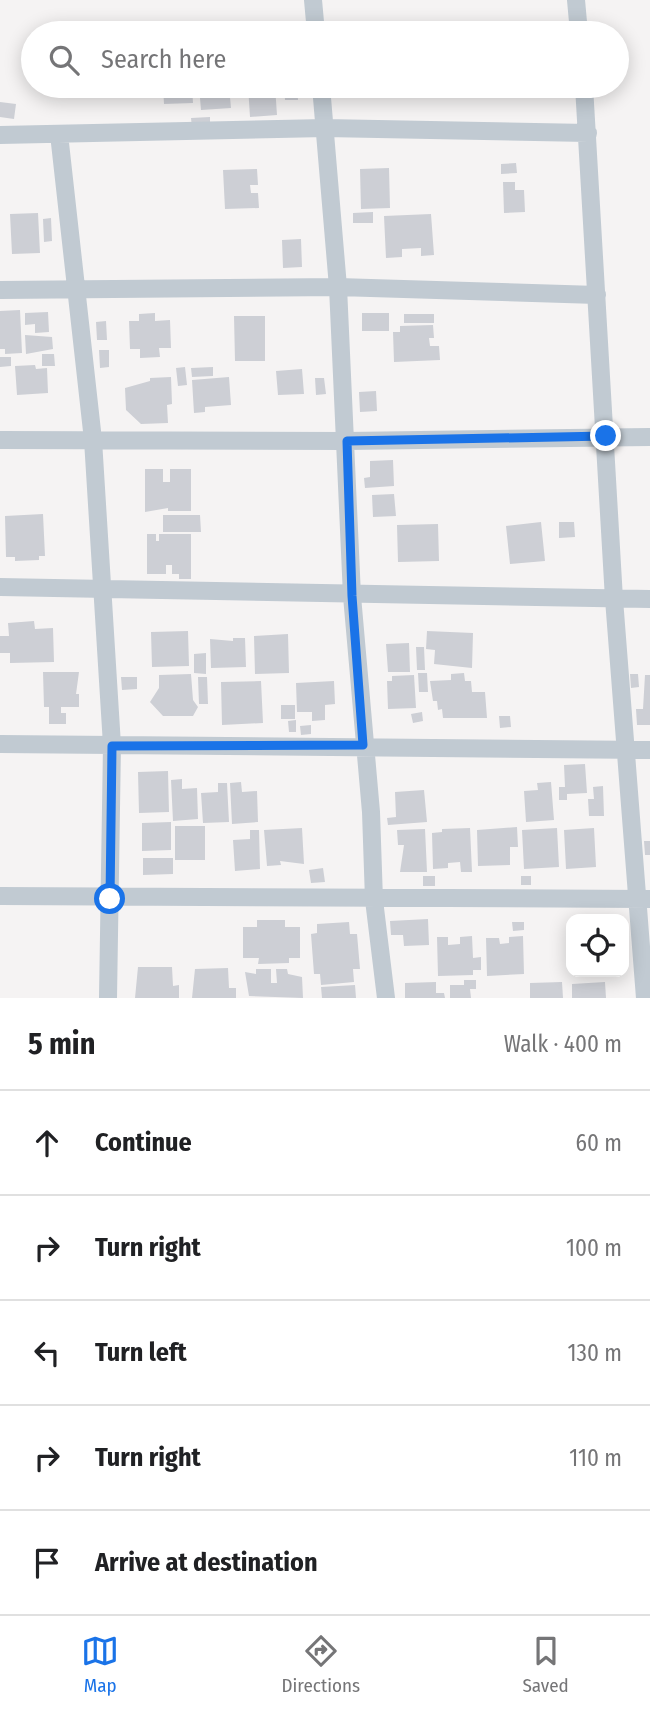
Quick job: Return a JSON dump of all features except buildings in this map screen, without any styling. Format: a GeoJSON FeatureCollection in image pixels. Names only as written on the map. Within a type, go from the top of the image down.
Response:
{"type":"FeatureCollection","features":[{"type":"Feature","properties":{"kind":"street"},"geometry":{"type":"LineString","coordinates":[[313,0],[315,21]]}},
{"type":"Feature","properties":{"kind":"street"},"geometry":{"type":"LineString","coordinates":[[576,0],[578,21]]}},
{"type":"Feature","properties":{"kind":"street"},"geometry":{"type":"LineString","coordinates":[[322,98],[338,287],[352,596],[371,812],[374,900],[386,998]]}},
{"type":"Feature","properties":{"kind":"street"},"geometry":{"type":"LineString","coordinates":[[585,98],[614,599],[626,750],[644,899],[645,998]]}},
{"type":"Feature","properties":{"kind":"street"},"geometry":{"type":"LineString","coordinates":[[0,135],[325,128],[588,133]]}},
{"type":"Feature","properties":{"kind":"street"},"geometry":{"type":"LineString","coordinates":[[59,134],[93,440],[112,746],[108,998]]}},
{"type":"Feature","properties":{"kind":"street"},"geometry":{"type":"LineString","coordinates":[[0,290],[338,287],[597,295]]}},
{"type":"Feature","properties":{"kind":"street"},"geometry":{"type":"LineString","coordinates":[[0,440],[347,441],[650,437]]}},
{"type":"Feature","properties":{"kind":"street"},"geometry":{"type":"LineString","coordinates":[[0,587],[352,596],[650,599]]}},
{"type":"Feature","properties":{"kind":"street"},"geometry":{"type":"LineString","coordinates":[[0,744],[363,745],[650,750]]}},
{"type":"Feature","properties":{"kind":"street"},"geometry":{"type":"LineString","coordinates":[[0,896],[110,899],[644,899]]}},
{"type":"Feature","properties":{"kind":"route"},"geometry":{"type":"LineString","coordinates":[[110,899],[112,746],[363,745],[352,596],[347,441],[606,436]]}}]}
